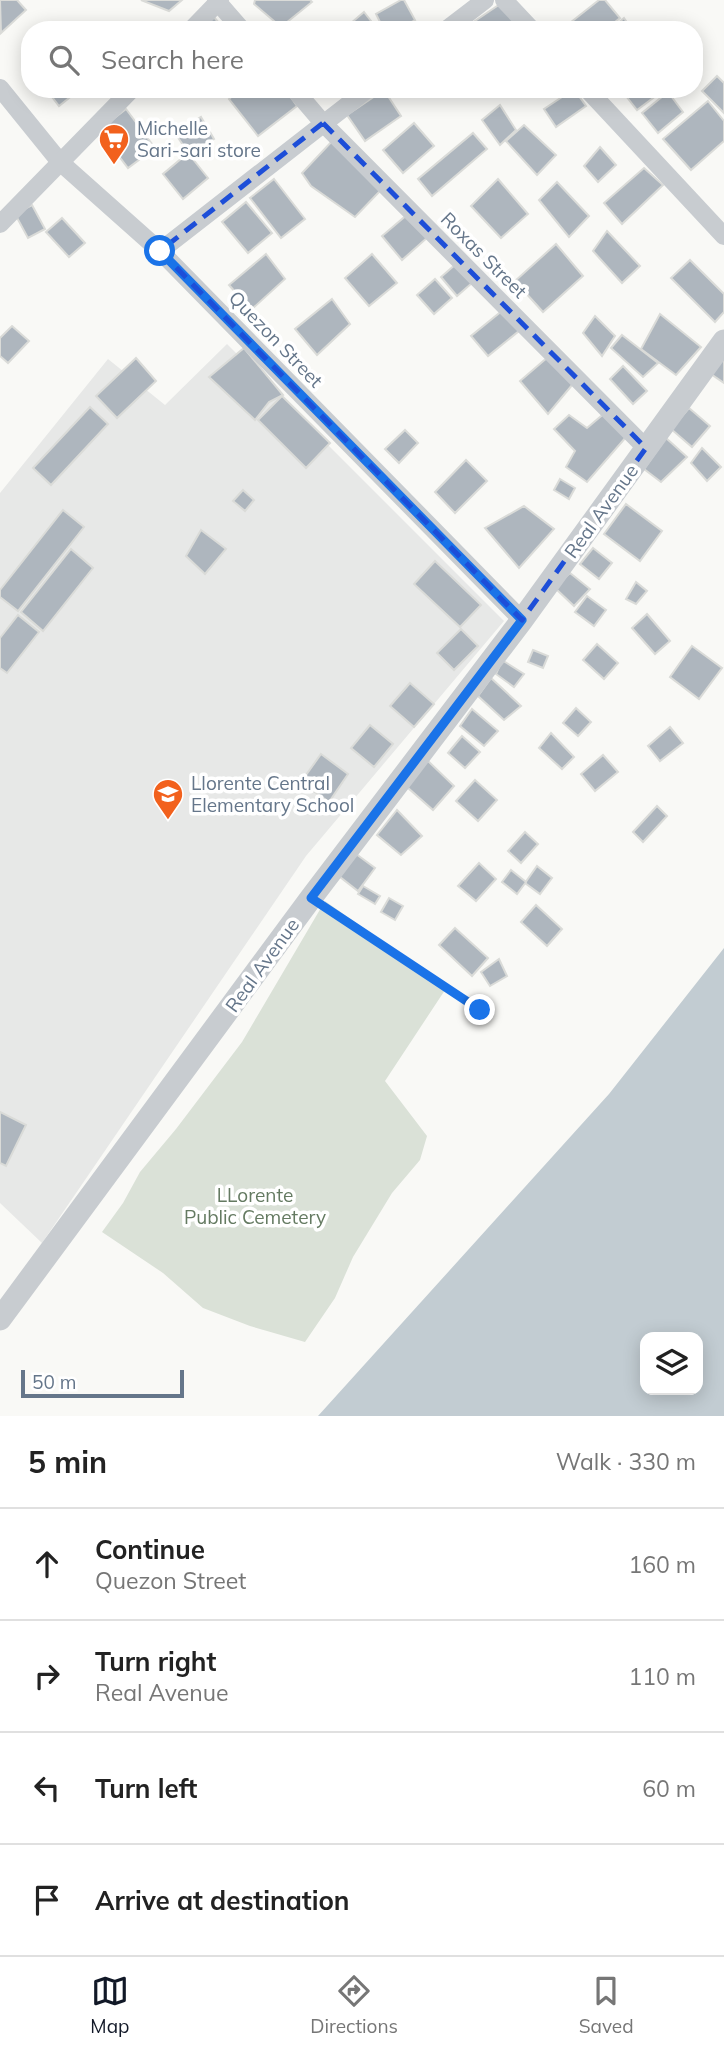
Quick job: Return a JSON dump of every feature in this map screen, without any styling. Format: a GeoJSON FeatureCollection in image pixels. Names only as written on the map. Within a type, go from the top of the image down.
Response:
{"type":"FeatureCollection","features":[{"type":"Feature","properties":{"kind":"street"},"geometry":{"type":"LineString","coordinates":[[458,21],[485,0]]}},
{"type":"Feature","properties":{"kind":"street"},"geometry":{"type":"LineString","coordinates":[[504,0],[524,21]]}},
{"type":"Feature","properties":{"kind":"street"},"geometry":{"type":"LineString","coordinates":[[199,21],[218,1],[235,21]]}},
{"type":"Feature","properties":{"kind":"street","name":"Quezon Street"},"geometry":{"type":"LineString","coordinates":[[0,88],[60,162],[160,251],[522,620]]}},
{"type":"Feature","properties":{"kind":"street"},"geometry":{"type":"LineString","coordinates":[[0,225],[123,98]]}},
{"type":"Feature","properties":{"kind":"street","name":"Roxas Street"},"geometry":{"type":"LineString","coordinates":[[301,98],[646,448]]}},
{"type":"Feature","properties":{"kind":"street"},"geometry":{"type":"LineString","coordinates":[[160,251],[356,98]]}},
{"type":"Feature","properties":{"kind":"street"},"geometry":{"type":"LineString","coordinates":[[595,98],[724,236]]}},
{"type":"Feature","properties":{"kind":"street","name":"Real Avenue"},"geometry":{"type":"LineString","coordinates":[[0,1319],[311,898],[522,620],[724,341]]}},
{"type":"Feature","properties":{"kind":"path"},"geometry":{"type":"LineString","coordinates":[[311,898],[480,1010]]}},
{"type":"Feature","properties":{"kind":"highlighted area"},"geometry":{"type":"Polygon","coordinates":[[[323,123],[646,448],[522,620],[160,251],[323,123]]]}},
{"type":"Feature","properties":{"kind":"shaded area","name":"Llorente Central Elementary School"},"geometry":{"type":"Polygon","coordinates":[[[227,344],[504,621],[306,856],[42,1243],[0,1203],[0,493],[108,359],[165,405],[227,344]]]}},
{"type":"Feature","properties":{"kind":"shaded area"},"geometry":{"type":"Polygon","coordinates":[[[724,948],[724,1416],[318,1416],[609,1094],[724,948]]]}},
{"type":"Feature","properties":{"kind":"green space","name":"LLorente Public Cemetery"},"geometry":{"type":"Polygon","coordinates":[[[325,901],[447,987],[385,1081],[427,1136],[420,1160],[392,1193],[353,1257],[335,1298],[305,1342],[250,1326],[203,1308],[163,1273],[102,1232],[123,1203],[140,1172],[242,1042],[325,901]]]}},
{"type":"Feature","properties":{"kind":"building"},"geometry":{"type":"Polygon","coordinates":[[[0,0],[17,0],[26,10],[1,33],[0,0]]]}},
{"type":"Feature","properties":{"kind":"building"},"geometry":{"type":"Polygon","coordinates":[[[141,0],[182,0],[169,11],[141,0]]]}},
{"type":"Feature","properties":{"kind":"building"},"geometry":{"type":"Polygon","coordinates":[[[255,0],[312,2],[288,21],[274,21],[254,4],[255,0]]]}},
{"type":"Feature","properties":{"kind":"building"},"geometry":{"type":"Polygon","coordinates":[[[404,0],[415,20],[380,21],[376,14],[404,0]]]}},
{"type":"Feature","properties":{"kind":"building"},"geometry":{"type":"Polygon","coordinates":[[[506,0],[519,21],[475,21],[506,0]]]}},
{"type":"Feature","properties":{"kind":"building"},"geometry":{"type":"Polygon","coordinates":[[[599,0],[605,0],[620,18],[616,21],[572,21],[599,0]]]}},
{"type":"Feature","properties":{"kind":"building"},"geometry":{"type":"Polygon","coordinates":[[[364,12],[371,21],[353,21],[364,12]]]}},
{"type":"Feature","properties":{"kind":"building"},"geometry":{"type":"Polygon","coordinates":[[[717,76],[724,83],[724,113],[703,92],[717,76]]]}},
{"type":"Feature","properties":{"kind":"building"},"geometry":{"type":"Polygon","coordinates":[[[53,98],[69,98],[59,106],[53,98]]]}},
{"type":"Feature","properties":{"kind":"building"},"geometry":{"type":"Polygon","coordinates":[[[291,98],[297,106],[258,136],[229,99],[291,98]]]}},
{"type":"Feature","properties":{"kind":"building"},"geometry":{"type":"Polygon","coordinates":[[[372,98],[389,98],[401,116],[365,141],[347,115],[372,98]]]}},
{"type":"Feature","properties":{"kind":"building"},"geometry":{"type":"Polygon","coordinates":[[[560,98],[580,98],[586,106],[556,127],[544,109],[560,98]]]}},
{"type":"Feature","properties":{"kind":"building"},"geometry":{"type":"Polygon","coordinates":[[[628,98],[653,98],[637,110],[628,98]]]}},
{"type":"Feature","properties":{"kind":"building"},"geometry":{"type":"Polygon","coordinates":[[[661,98],[672,98],[683,112],[658,133],[642,113],[661,98]]]}},
{"type":"Feature","properties":{"kind":"building"},"geometry":{"type":"Polygon","coordinates":[[[708,101],[724,121],[724,141],[691,170],[663,139],[708,101]]]}},
{"type":"Feature","properties":{"kind":"building"},"geometry":{"type":"Polygon","coordinates":[[[500,105],[516,130],[500,145],[482,120],[500,105]]]}},
{"type":"Feature","properties":{"kind":"building"},"geometry":{"type":"Polygon","coordinates":[[[126,109],[155,148],[128,168],[99,130],[126,109]]]}},
{"type":"Feature","properties":{"kind":"building"},"geometry":{"type":"Polygon","coordinates":[[[201,117],[214,139],[189,154],[175,133],[201,117]]]}},
{"type":"Feature","properties":{"kind":"building"},"geometry":{"type":"Polygon","coordinates":[[[414,123],[434,146],[403,173],[383,150],[414,123]]]}},
{"type":"Feature","properties":{"kind":"building"},"geometry":{"type":"Polygon","coordinates":[[[524,125],[556,155],[537,175],[506,141],[524,125]]]}},
{"type":"Feature","properties":{"kind":"building"},"geometry":{"type":"Polygon","coordinates":[[[473,133],[487,149],[432,196],[418,179],[473,133]]]}},
{"type":"Feature","properties":{"kind":"building"},"geometry":{"type":"Polygon","coordinates":[[[335,138],[381,190],[355,217],[311,186],[302,173],[335,138]]]}},
{"type":"Feature","properties":{"kind":"building"},"geometry":{"type":"Polygon","coordinates":[[[600,147],[616,165],[598,182],[584,166],[600,147]]]}},
{"type":"Feature","properties":{"kind":"building"},"geometry":{"type":"Polygon","coordinates":[[[188,153],[208,178],[183,199],[163,174],[188,153]]]}},
{"type":"Feature","properties":{"kind":"building"},"geometry":{"type":"Polygon","coordinates":[[[644,168],[663,185],[622,224],[604,203],[644,168]]]}},
{"type":"Feature","properties":{"kind":"building"},"geometry":{"type":"Polygon","coordinates":[[[274,179],[305,219],[281,238],[250,198],[274,179]]]}},
{"type":"Feature","properties":{"kind":"building"},"geometry":{"type":"Polygon","coordinates":[[[498,179],[528,214],[501,238],[471,206],[498,179]]]}},
{"type":"Feature","properties":{"kind":"building"},"geometry":{"type":"Polygon","coordinates":[[[557,182],[589,216],[569,237],[539,200],[557,182]]]}},
{"type":"Feature","properties":{"kind":"building"},"geometry":{"type":"Polygon","coordinates":[[[246,202],[272,233],[248,253],[222,222],[246,202]]]}},
{"type":"Feature","properties":{"kind":"building"},"geometry":{"type":"Polygon","coordinates":[[[32,205],[45,229],[28,238],[15,214],[32,205]]]}},
{"type":"Feature","properties":{"kind":"building"},"geometry":{"type":"Polygon","coordinates":[[[408,214],[428,237],[402,260],[382,236],[408,214]]]}},
{"type":"Feature","properties":{"kind":"building"},"geometry":{"type":"Polygon","coordinates":[[[62,218],[85,243],[69,257],[46,232],[62,218]]]}},
{"type":"Feature","properties":{"kind":"building"},"geometry":{"type":"Polygon","coordinates":[[[607,231],[640,266],[622,283],[593,251],[607,231]]]}},
{"type":"Feature","properties":{"kind":"building"},"geometry":{"type":"Polygon","coordinates":[[[556,244],[583,276],[543,312],[515,281],[556,244]]]}},
{"type":"Feature","properties":{"kind":"building"},"geometry":{"type":"Polygon","coordinates":[[[266,254],[285,279],[251,310],[229,285],[266,254]]]}},
{"type":"Feature","properties":{"kind":"building"},"geometry":{"type":"Polygon","coordinates":[[[372,254],[397,283],[369,306],[345,278],[372,254]]]}},
{"type":"Feature","properties":{"kind":"building"},"geometry":{"type":"Polygon","coordinates":[[[690,260],[724,294],[724,312],[715,322],[671,278],[690,260]]]}},
{"type":"Feature","properties":{"kind":"building"},"geometry":{"type":"Polygon","coordinates":[[[456,264],[472,283],[457,296],[441,277],[456,264]]]}},
{"type":"Feature","properties":{"kind":"building"},"geometry":{"type":"Polygon","coordinates":[[[435,279],[452,298],[434,314],[417,295],[435,279]]]}},
{"type":"Feature","properties":{"kind":"building"},"geometry":{"type":"Polygon","coordinates":[[[332,299],[350,324],[317,355],[295,329],[332,299]]]}},
{"type":"Feature","properties":{"kind":"building"},"geometry":{"type":"Polygon","coordinates":[[[508,306],[524,327],[488,356],[471,336],[508,306]]]}},
{"type":"Feature","properties":{"kind":"building"},"geometry":{"type":"Polygon","coordinates":[[[660,314],[701,347],[676,375],[641,349],[660,314]]]}},
{"type":"Feature","properties":{"kind":"building"},"geometry":{"type":"Polygon","coordinates":[[[595,316],[615,336],[602,356],[583,333],[595,316]]]}},
{"type":"Feature","properties":{"kind":"building"},"geometry":{"type":"Polygon","coordinates":[[[12,326],[29,341],[8,363],[0,356],[0,338],[12,326]]]}},
{"type":"Feature","properties":{"kind":"building"},"geometry":{"type":"Polygon","coordinates":[[[622,335],[658,363],[643,377],[611,348],[622,335]]]}},
{"type":"Feature","properties":{"kind":"building"},"geometry":{"type":"Polygon","coordinates":[[[244,348],[283,395],[269,402],[255,420],[209,377],[244,348]]]}},
{"type":"Feature","properties":{"kind":"building"},"geometry":{"type":"Polygon","coordinates":[[[724,352],[724,383],[708,372],[724,352]]]}},
{"type":"Feature","properties":{"kind":"building"},"geometry":{"type":"Polygon","coordinates":[[[548,357],[573,384],[548,414],[520,381],[548,357]]]}},
{"type":"Feature","properties":{"kind":"building"},"geometry":{"type":"Polygon","coordinates":[[[136,358],[156,381],[117,418],[96,396],[136,358]]]}},
{"type":"Feature","properties":{"kind":"building"},"geometry":{"type":"Polygon","coordinates":[[[623,366],[647,391],[633,404],[610,379],[623,366]]]}},
{"type":"Feature","properties":{"kind":"building"},"geometry":{"type":"Polygon","coordinates":[[[282,396],[330,443],[306,468],[258,420],[282,396]]]}},
{"type":"Feature","properties":{"kind":"building"},"geometry":{"type":"Polygon","coordinates":[[[90,407],[108,424],[51,485],[33,468],[90,407]]]}},
{"type":"Feature","properties":{"kind":"building"},"geometry":{"type":"Polygon","coordinates":[[[689,408],[710,426],[692,447],[671,429],[689,408]]]}},
{"type":"Feature","properties":{"kind":"building"},"geometry":{"type":"Polygon","coordinates":[[[606,412],[627,436],[587,482],[566,467],[575,451],[554,429],[569,415],[587,428],[606,412]]]}},
{"type":"Feature","properties":{"kind":"building"},"geometry":{"type":"Polygon","coordinates":[[[405,430],[418,443],[399,463],[385,449],[405,430]]]}},
{"type":"Feature","properties":{"kind":"building"},"geometry":{"type":"Polygon","coordinates":[[[666,438],[687,457],[661,482],[644,469],[666,438]]]}},
{"type":"Feature","properties":{"kind":"building"},"geometry":{"type":"Polygon","coordinates":[[[702,448],[721,467],[707,481],[691,463],[702,448]]]}},
{"type":"Feature","properties":{"kind":"building"},"geometry":{"type":"Polygon","coordinates":[[[466,460],[487,481],[455,513],[435,492],[466,460]]]}},
{"type":"Feature","properties":{"kind":"building"},"geometry":{"type":"Polygon","coordinates":[[[560,479],[575,488],[569,499],[554,490],[560,479]]]}},
{"type":"Feature","properties":{"kind":"building"},"geometry":{"type":"Polygon","coordinates":[[[243,490],[254,500],[245,511],[233,501],[243,490]]]}},
{"type":"Feature","properties":{"kind":"building"},"geometry":{"type":"Polygon","coordinates":[[[626,504],[662,531],[640,561],[604,534],[626,504]]]}},
{"type":"Feature","properties":{"kind":"building"},"geometry":{"type":"Polygon","coordinates":[[[524,506],[554,529],[519,568],[485,528],[524,506]]]}},
{"type":"Feature","properties":{"kind":"building"},"geometry":{"type":"Polygon","coordinates":[[[63,510],[84,527],[18,611],[0,597],[0,590],[63,510]]]}},
{"type":"Feature","properties":{"kind":"building"},"geometry":{"type":"Polygon","coordinates":[[[201,530],[226,549],[205,574],[186,556],[201,530]]]}},
{"type":"Feature","properties":{"kind":"building"},"geometry":{"type":"Polygon","coordinates":[[[593,548],[612,563],[599,579],[580,564],[593,548]]]}},
{"type":"Feature","properties":{"kind":"building"},"geometry":{"type":"Polygon","coordinates":[[[71,549],[93,568],[43,631],[21,612],[71,549]]]}},
{"type":"Feature","properties":{"kind":"building"},"geometry":{"type":"Polygon","coordinates":[[[435,561],[481,605],[460,627],[414,584],[435,561]]]}},
{"type":"Feature","properties":{"kind":"building"},"geometry":{"type":"Polygon","coordinates":[[[570,573],[590,589],[574,606],[554,587],[570,573]]]}},
{"type":"Feature","properties":{"kind":"building"},"geometry":{"type":"Polygon","coordinates":[[[636,582],[647,591],[636,604],[626,599],[636,582]]]}},
{"type":"Feature","properties":{"kind":"building"},"geometry":{"type":"Polygon","coordinates":[[[587,596],[606,610],[594,626],[575,612],[587,596]]]}},
{"type":"Feature","properties":{"kind":"building"},"geometry":{"type":"Polygon","coordinates":[[[647,614],[670,641],[655,654],[632,628],[647,614]]]}},
{"type":"Feature","properties":{"kind":"building"},"geometry":{"type":"Polygon","coordinates":[[[18,615],[39,632],[7,673],[0,668],[0,638],[18,615]]]}},
{"type":"Feature","properties":{"kind":"building"},"geometry":{"type":"Polygon","coordinates":[[[461,629],[478,646],[454,670],[437,653],[461,629]]]}},
{"type":"Feature","properties":{"kind":"building"},"geometry":{"type":"Polygon","coordinates":[[[597,644],[618,663],[604,679],[583,660],[597,644]]]}},
{"type":"Feature","properties":{"kind":"building"},"geometry":{"type":"Polygon","coordinates":[[[692,646],[722,668],[699,699],[670,677],[692,646]]]}},
{"type":"Feature","properties":{"kind":"building"},"geometry":{"type":"Polygon","coordinates":[[[533,650],[548,656],[543,668],[528,662],[533,650]]]}},
{"type":"Feature","properties":{"kind":"building"},"geometry":{"type":"Polygon","coordinates":[[[502,660],[524,674],[514,687],[496,674],[502,660]]]}},
{"type":"Feature","properties":{"kind":"building"},"geometry":{"type":"Polygon","coordinates":[[[491,678],[521,706],[504,720],[478,696],[491,678]]]}},
{"type":"Feature","properties":{"kind":"building"},"geometry":{"type":"Polygon","coordinates":[[[410,683],[434,704],[414,727],[390,706],[410,683]]]}},
{"type":"Feature","properties":{"kind":"building"},"geometry":{"type":"Polygon","coordinates":[[[576,708],[591,722],[578,736],[563,723],[576,708]]]}},
{"type":"Feature","properties":{"kind":"building"},"geometry":{"type":"Polygon","coordinates":[[[472,709],[498,731],[484,746],[460,726],[472,709]]]}},
{"type":"Feature","properties":{"kind":"building"},"geometry":{"type":"Polygon","coordinates":[[[370,725],[393,744],[374,767],[351,748],[370,725]]]}},
{"type":"Feature","properties":{"kind":"building"},"geometry":{"type":"Polygon","coordinates":[[[670,727],[683,743],[660,761],[648,746],[670,727]]]}},
{"type":"Feature","properties":{"kind":"building"},"geometry":{"type":"Polygon","coordinates":[[[551,733],[574,757],[562,769],[539,748],[551,733]]]}},
{"type":"Feature","properties":{"kind":"building"},"geometry":{"type":"Polygon","coordinates":[[[462,736],[480,752],[465,768],[448,753],[462,736]]]}},
{"type":"Feature","properties":{"kind":"building"},"geometry":{"type":"Polygon","coordinates":[[[321,754],[348,774],[329,802],[301,782],[321,754]]]}},
{"type":"Feature","properties":{"kind":"building"},"geometry":{"type":"Polygon","coordinates":[[[603,755],[618,772],[595,791],[581,774],[603,755]]]}},
{"type":"Feature","properties":{"kind":"building"},"geometry":{"type":"Polygon","coordinates":[[[427,760],[454,786],[433,810],[407,787],[427,760]]]}},
{"type":"Feature","properties":{"kind":"building"},"geometry":{"type":"Polygon","coordinates":[[[475,780],[497,800],[478,821],[456,801],[475,780]]]}},
{"type":"Feature","properties":{"kind":"building"},"geometry":{"type":"Polygon","coordinates":[[[657,806],[667,816],[643,842],[633,832],[657,806]]]}},
{"type":"Feature","properties":{"kind":"building"},"geometry":{"type":"Polygon","coordinates":[[[397,810],[422,836],[401,855],[377,835],[397,810]]]}},
{"type":"Feature","properties":{"kind":"building"},"geometry":{"type":"Polygon","coordinates":[[[525,832],[538,844],[521,863],[508,851],[525,832]]]}},
{"type":"Feature","properties":{"kind":"building"},"geometry":{"type":"Polygon","coordinates":[[[352,851],[375,868],[358,891],[335,873],[352,851]]]}},
{"type":"Feature","properties":{"kind":"building"},"geometry":{"type":"Polygon","coordinates":[[[479,863],[496,879],[476,901],[458,886],[479,863]]]}},
{"type":"Feature","properties":{"kind":"building"},"geometry":{"type":"Polygon","coordinates":[[[537,866],[552,878],[540,894],[525,883],[537,866]]]}},
{"type":"Feature","properties":{"kind":"building"},"geometry":{"type":"Polygon","coordinates":[[[511,870],[526,882],[517,894],[502,882],[511,870]]]}},
{"type":"Feature","properties":{"kind":"building"},"geometry":{"type":"Polygon","coordinates":[[[363,886],[380,896],[375,904],[358,894],[363,886]]]}},
{"type":"Feature","properties":{"kind":"building"},"geometry":{"type":"Polygon","coordinates":[[[389,898],[403,906],[395,920],[381,912],[389,898]]]}},
{"type":"Feature","properties":{"kind":"building"},"geometry":{"type":"Polygon","coordinates":[[[536,905],[562,929],[547,946],[521,922],[536,905]]]}},
{"type":"Feature","properties":{"kind":"building"},"geometry":{"type":"Polygon","coordinates":[[[455,928],[488,958],[472,976],[439,945],[455,928]]]}},
{"type":"Feature","properties":{"kind":"building"},"geometry":{"type":"Polygon","coordinates":[[[499,959],[507,976],[490,986],[481,972],[499,959]]]}},
{"type":"Feature","properties":{"kind":"building"},"geometry":{"type":"Polygon","coordinates":[[[0,1112],[26,1125],[6,1166],[0,1163],[0,1112]]]}},
{"type":"Feature","properties":{"kind":"place","name":"Michelle Sari-sari store"},"geometry":{"type":"Point","coordinates":[114,166]}},
{"type":"Feature","properties":{"kind":"place","name":"Llorente Central Elementary School"},"geometry":{"type":"Point","coordinates":[168,821]}},
{"type":"Feature","properties":{"kind":"route"},"geometry":{"type":"LineString","coordinates":[[160,251],[522,620],[311,898],[480,1010]]}}]}
